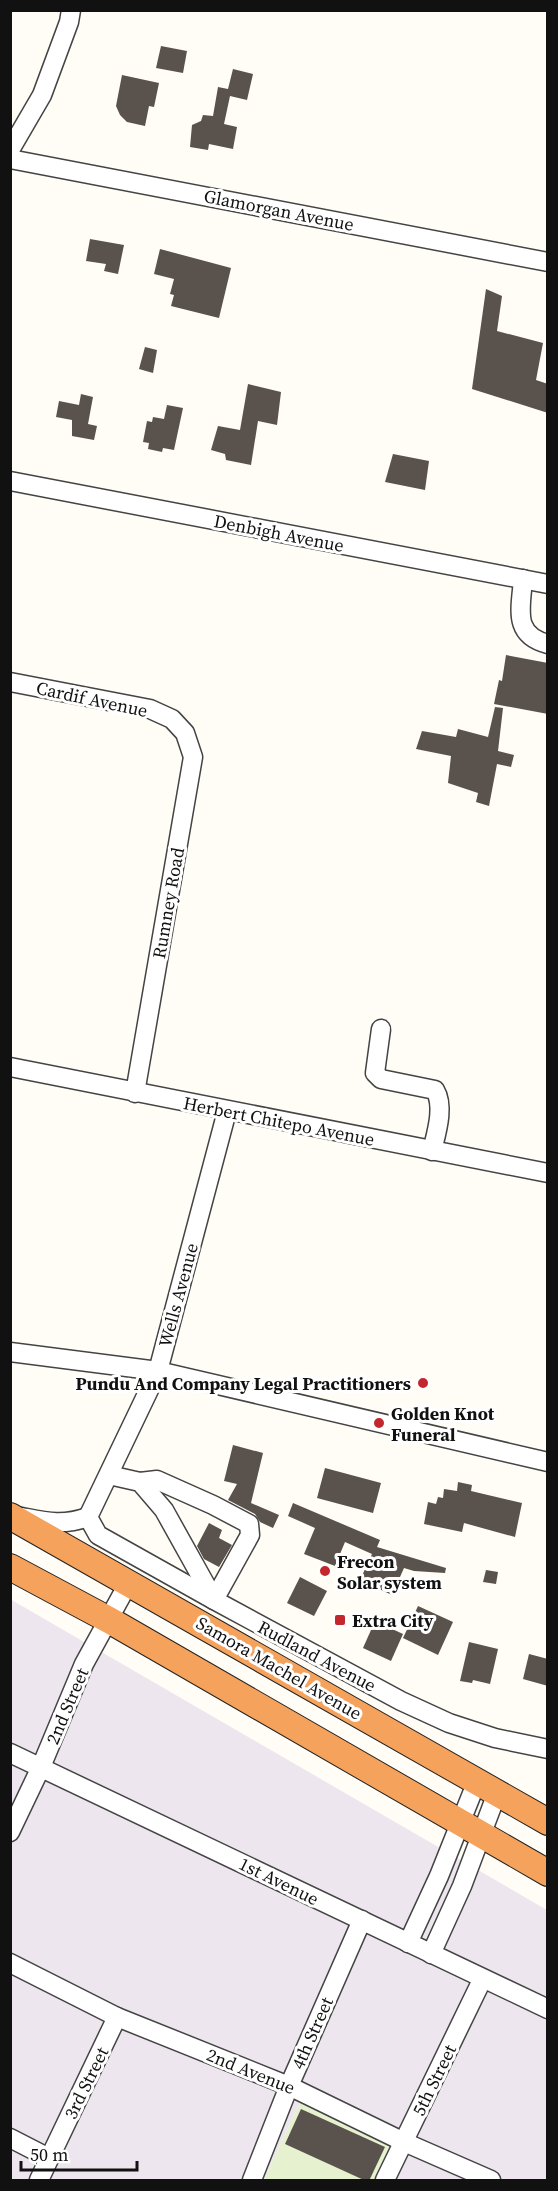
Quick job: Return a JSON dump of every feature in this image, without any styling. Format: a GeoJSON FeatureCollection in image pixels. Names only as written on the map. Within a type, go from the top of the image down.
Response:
{"type":"FeatureCollection","features":[{"type":"Feature","properties":{"kind":"highway","name":"Samora Machel Avenue"},"geometry":{"type":"LineString","coordinates":[[10,1516],[548,1822]]}},
{"type":"Feature","properties":{"kind":"highway"},"geometry":{"type":"LineString","coordinates":[[10,1567],[109,1620],[548,1873]]}},
{"type":"Feature","properties":{"kind":"street"},"geometry":{"type":"LineString","coordinates":[[10,150],[42,95],[69,22],[71,10]]}},
{"type":"Feature","properties":{"kind":"street","name":"Glamorgan Avenue"},"geometry":{"type":"LineString","coordinates":[[10,159],[548,262]]}},
{"type":"Feature","properties":{"kind":"street","name":"Denbigh Avenue"},"geometry":{"type":"LineString","coordinates":[[10,481],[548,584]]}},
{"type":"Feature","properties":{"kind":"street"},"geometry":{"type":"LineString","coordinates":[[523,579],[520,622],[526,633],[548,644]]}},
{"type":"Feature","properties":{"kind":"street","name":"Cardif Avenue"},"geometry":{"type":"LineString","coordinates":[[10,682],[150,709],[172,719]]}},
{"type":"Feature","properties":{"kind":"street","name":"Rumney Road"},"geometry":{"type":"LineString","coordinates":[[135,1093],[193,757],[185,733],[172,719]]}},
{"type":"Feature","properties":{"kind":"street"},"geometry":{"type":"LineString","coordinates":[[381,1029],[375,1073],[381,1079],[435,1090],[438,1095],[439,1116],[432,1151]]}},
{"type":"Feature","properties":{"kind":"street","name":"Herbert Chitepo Avenue"},"geometry":{"type":"LineString","coordinates":[[10,1067],[548,1173]]}},
{"type":"Feature","properties":{"kind":"street","name":"Wells Avenue"},"geometry":{"type":"LineString","coordinates":[[87,1517],[110,1475],[136,1414],[158,1371],[227,1111]]}},
{"type":"Feature","properties":{"kind":"street"},"geometry":{"type":"LineString","coordinates":[[10,1352],[158,1371],[548,1462]]}},
{"type":"Feature","properties":{"kind":"street"},"geometry":{"type":"LineString","coordinates":[[110,1475],[140,1482],[156,1480],[249,1524],[250,1535],[214,1600]]}},
{"type":"Feature","properties":{"kind":"street"},"geometry":{"type":"LineString","coordinates":[[140,1482],[164,1510],[214,1600]]}},
{"type":"Feature","properties":{"kind":"street"},"geometry":{"type":"LineString","coordinates":[[10,1516],[61,1524],[87,1517]]}},
{"type":"Feature","properties":{"kind":"street","name":"Rudland Avenue"},"geometry":{"type":"LineString","coordinates":[[87,1517],[98,1535],[401,1701],[439,1718],[495,1738],[548,1749]]}},
{"type":"Feature","properties":{"kind":"street","name":"2nd Street"},"geometry":{"type":"LineString","coordinates":[[10,1832],[41,1767],[84,1664],[129,1582]]}},
{"type":"Feature","properties":{"kind":"street","name":"1st Avenue"},"geometry":{"type":"LineString","coordinates":[[10,1753],[408,1942],[482,1980],[548,2009]]}},
{"type":"Feature","properties":{"kind":"street"},"geometry":{"type":"LineString","coordinates":[[431,1954],[462,1886],[472,1829],[487,1787]]}},
{"type":"Feature","properties":{"kind":"street"},"geometry":{"type":"LineString","coordinates":[[408,1942],[472,1829]]}},
{"type":"Feature","properties":{"kind":"street","name":"4th Street"},"geometry":{"type":"LineString","coordinates":[[252,2181],[289,2086],[362,1920]]}},
{"type":"Feature","properties":{"kind":"street","name":"2nd Avenue"},"geometry":{"type":"LineString","coordinates":[[10,1963],[117,2017],[289,2086],[491,2181]]}},
{"type":"Feature","properties":{"kind":"street","name":"5th Street"},"geometry":{"type":"LineString","coordinates":[[385,2181],[482,1980]]}},
{"type":"Feature","properties":{"kind":"street","name":"3rd Street"},"geometry":{"type":"LineString","coordinates":[[39,2181],[117,2017]]}},
{"type":"Feature","properties":{"kind":"street"},"geometry":{"type":"LineString","coordinates":[[10,2138],[49,2158]]}},
{"type":"Feature","properties":{"kind":"shaded area"},"geometry":{"type":"Polygon","coordinates":[[[10,1599],[547,1910],[547,2180],[379,2180],[300,2102],[264,2180],[11,2180],[10,1599]]]}},
{"type":"Feature","properties":{"kind":"green space"},"geometry":{"type":"Polygon","coordinates":[[[300,2102],[394,2146],[379,2180],[264,2180],[300,2102]]]}},
{"type":"Feature","properties":{"kind":"building"},"geometry":{"type":"Polygon","coordinates":[[[161,46],[187,51],[183,73],[156,68],[161,46]]]}},
{"type":"Feature","properties":{"kind":"building"},"geometry":{"type":"Polygon","coordinates":[[[233,69],[253,74],[247,100],[230,96],[224,124],[237,127],[233,149],[209,144],[208,150],[190,147],[192,125],[201,121],[203,115],[213,116],[218,87],[228,89],[233,69]]]}},
{"type":"Feature","properties":{"kind":"building"},"geometry":{"type":"Polygon","coordinates":[[[122,75],[159,83],[154,107],[149,106],[145,126],[127,122],[120,115],[116,106],[122,75]]]}},
{"type":"Feature","properties":{"kind":"building"},"geometry":{"type":"Polygon","coordinates":[[[90,239],[124,245],[118,274],[104,271],[106,264],[86,261],[90,239]]]}},
{"type":"Feature","properties":{"kind":"building"},"geometry":{"type":"Polygon","coordinates":[[[160,249],[231,268],[219,318],[171,306],[174,295],[170,294],[174,279],[154,274],[160,249]]]}},
{"type":"Feature","properties":{"kind":"building"},"geometry":{"type":"Polygon","coordinates":[[[486,289],[502,296],[497,331],[543,343],[536,380],[548,384],[548,413],[472,389],[486,289]]]}},
{"type":"Feature","properties":{"kind":"building"},"geometry":{"type":"Polygon","coordinates":[[[145,347],[157,350],[153,373],[139,369],[145,347]]]}},
{"type":"Feature","properties":{"kind":"building"},"geometry":{"type":"Polygon","coordinates":[[[248,384],[281,392],[277,425],[258,421],[251,465],[226,460],[225,454],[211,450],[218,426],[240,430],[248,384]]]}},
{"type":"Feature","properties":{"kind":"building"},"geometry":{"type":"Polygon","coordinates":[[[81,394],[93,397],[88,424],[97,426],[94,440],[72,436],[72,420],[56,417],[59,401],[79,405],[81,394]]]}},
{"type":"Feature","properties":{"kind":"building"},"geometry":{"type":"Polygon","coordinates":[[[167,405],[183,408],[174,450],[163,448],[162,452],[148,449],[149,443],[143,442],[147,421],[152,422],[153,417],[164,419],[167,405]]]}},
{"type":"Feature","properties":{"kind":"building"},"geometry":{"type":"Polygon","coordinates":[[[393,454],[429,461],[425,490],[385,482],[393,454]]]}},
{"type":"Feature","properties":{"kind":"building"},"geometry":{"type":"Polygon","coordinates":[[[506,655],[548,663],[548,714],[494,704],[499,680],[502,681],[506,655]]]}},
{"type":"Feature","properties":{"kind":"building"},"geometry":{"type":"Polygon","coordinates":[[[495,707],[503,708],[498,751],[514,755],[511,767],[497,764],[489,806],[476,802],[478,793],[448,783],[451,756],[416,749],[422,731],[456,737],[458,729],[488,737],[495,707]]]}},
{"type":"Feature","properties":{"kind":"building"},"geometry":{"type":"Polygon","coordinates":[[[233,1445],[263,1453],[251,1503],[279,1515],[273,1528],[260,1522],[255,1514],[228,1500],[237,1484],[224,1481],[233,1445]]]}},
{"type":"Feature","properties":{"kind":"building"},"geometry":{"type":"Polygon","coordinates":[[[325,1468],[381,1483],[373,1513],[317,1498],[325,1468]]]}},
{"type":"Feature","properties":{"kind":"building"},"geometry":{"type":"Polygon","coordinates":[[[458,1482],[472,1485],[471,1491],[522,1503],[515,1537],[464,1523],[462,1532],[424,1524],[428,1502],[436,1504],[438,1497],[443,1498],[444,1489],[457,1491],[458,1482]]]}},
{"type":"Feature","properties":{"kind":"building"},"geometry":{"type":"Polygon","coordinates":[[[293,1503],[380,1540],[377,1547],[446,1568],[445,1573],[404,1568],[392,1595],[360,1580],[372,1554],[345,1542],[335,1566],[304,1554],[315,1528],[288,1516],[293,1503]]]}},
{"type":"Feature","properties":{"kind":"building"},"geometry":{"type":"Polygon","coordinates":[[[209,1523],[222,1530],[219,1538],[232,1545],[219,1567],[204,1559],[197,1546],[209,1523]]]}},
{"type":"Feature","properties":{"kind":"building"},"geometry":{"type":"Polygon","coordinates":[[[486,1570],[498,1572],[496,1584],[483,1582],[486,1570]]]}},
{"type":"Feature","properties":{"kind":"building"},"geometry":{"type":"Polygon","coordinates":[[[300,1577],[327,1591],[314,1616],[287,1603],[300,1577]]]}},
{"type":"Feature","properties":{"kind":"building"},"geometry":{"type":"Polygon","coordinates":[[[418,1606],[453,1622],[438,1655],[403,1638],[418,1606]]]}},
{"type":"Feature","properties":{"kind":"building"},"geometry":{"type":"Polygon","coordinates":[[[375,1621],[403,1634],[391,1661],[363,1648],[375,1621]]]}},
{"type":"Feature","properties":{"kind":"building"},"geometry":{"type":"Polygon","coordinates":[[[469,1642],[498,1649],[490,1684],[473,1680],[472,1683],[460,1681],[469,1642]]]}},
{"type":"Feature","properties":{"kind":"building"},"geometry":{"type":"Polygon","coordinates":[[[529,1654],[548,1659],[548,1686],[523,1679],[529,1654]]]}},
{"type":"Feature","properties":{"kind":"building"},"geometry":{"type":"Polygon","coordinates":[[[301,2109],[385,2147],[369,2181],[285,2144],[301,2109]]]}},
{"type":"Feature","properties":{"kind":"place","name":"Pundu And Company Legal Practitioners"},"geometry":{"type":"Point","coordinates":[423,1383]}},
{"type":"Feature","properties":{"kind":"place","name":"Golden Knot Funeral"},"geometry":{"type":"Point","coordinates":[379,1423]}},
{"type":"Feature","properties":{"kind":"place","name":"Frecon Solar system"},"geometry":{"type":"Point","coordinates":[325,1571]}},
{"type":"Feature","properties":{"kind":"place","name":"Extra City"},"geometry":{"type":"Point","coordinates":[340,1620]}}]}
